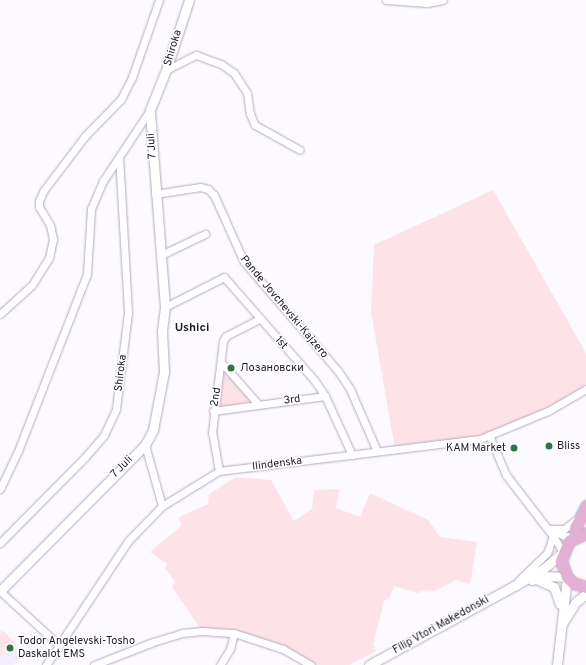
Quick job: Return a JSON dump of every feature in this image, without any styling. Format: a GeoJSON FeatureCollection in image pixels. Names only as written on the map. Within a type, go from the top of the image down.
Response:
{"type":"FeatureCollection","features":[{"type":"Feature","properties":{"kind":"main road"},"geometry":{"type":"LineString","coordinates":[[584,510],[574,536],[562,552],[561,561],[567,577],[573,583],[586,587]]}},
{"type":"Feature","properties":{"kind":"main road"},"geometry":{"type":"LineString","coordinates":[[574,536],[586,533]]}},
{"type":"Feature","properties":{"kind":"street"},"geometry":{"type":"LineString","coordinates":[[0,314],[32,285],[49,258],[53,240],[50,225],[39,207],[39,201],[44,190],[85,136],[121,99],[132,77],[159,0]]}},
{"type":"Feature","properties":{"kind":"street","name":"Shiroka"},"geometry":{"type":"LineString","coordinates":[[0,488],[18,451],[88,274],[88,227],[91,209],[104,181],[150,110],[166,70],[189,0]]}},
{"type":"Feature","properties":{"kind":"street"},"geometry":{"type":"LineString","coordinates":[[386,0],[414,3],[443,0]]}},
{"type":"Feature","properties":{"kind":"street"},"geometry":{"type":"LineString","coordinates":[[166,70],[196,55],[221,64],[234,73],[247,93],[250,114],[255,125],[300,150]]}},
{"type":"Feature","properties":{"kind":"street","name":"7 Juli"},"geometry":{"type":"LineString","coordinates":[[59,645],[0,591],[145,445],[152,430],[164,372],[162,331],[165,307],[155,194],[150,110]]}},
{"type":"Feature","properties":{"kind":"street","name":"Shiroka"},"geometry":{"type":"LineString","coordinates":[[0,543],[85,458],[104,435],[116,409],[128,312],[119,158]]}},
{"type":"Feature","properties":{"kind":"street","name":"Pande Jovchevski-Kajzero"},"geometry":{"type":"LineString","coordinates":[[155,194],[200,187],[208,189],[214,195],[244,262],[338,370],[350,389],[378,451]]}},
{"type":"Feature","properties":{"kind":"street"},"geometry":{"type":"LineString","coordinates":[[161,255],[205,234]]}},
{"type":"Feature","properties":{"kind":"street","name":"1st"},"geometry":{"type":"LineString","coordinates":[[165,307],[224,277],[325,396],[352,455]]}},
{"type":"Feature","properties":{"kind":"street","name":"2nd"},"geometry":{"type":"LineString","coordinates":[[219,471],[212,433],[221,362],[226,336],[259,319]]}},
{"type":"Feature","properties":{"kind":"street"},"geometry":{"type":"LineString","coordinates":[[221,362],[258,404]]}},
{"type":"Feature","properties":{"kind":"street","name":"Ilindenska"},"geometry":{"type":"LineString","coordinates":[[46,665],[128,541],[162,506],[219,471],[480,439],[548,411],[586,389]]}},
{"type":"Feature","properties":{"kind":"street","name":"3rd"},"geometry":{"type":"LineString","coordinates":[[214,411],[325,396]]}},
{"type":"Feature","properties":{"kind":"street"},"geometry":{"type":"LineString","coordinates":[[489,435],[506,475],[549,529],[562,552],[543,569],[514,586]]}},
{"type":"Feature","properties":{"kind":"street"},"geometry":{"type":"LineString","coordinates":[[145,445],[162,506]]}},
{"type":"Feature","properties":{"kind":"street"},"geometry":{"type":"LineString","coordinates":[[549,529],[564,529],[584,510]]}},
{"type":"Feature","properties":{"kind":"street"},"geometry":{"type":"LineString","coordinates":[[549,529],[565,536],[574,536]]}},
{"type":"Feature","properties":{"kind":"street"},"geometry":{"type":"LineString","coordinates":[[514,586],[547,553],[553,536]]}},
{"type":"Feature","properties":{"kind":"street"},"geometry":{"type":"LineString","coordinates":[[514,586],[542,576],[567,577],[557,665]]}},
{"type":"Feature","properties":{"kind":"street"},"geometry":{"type":"LineString","coordinates":[[532,579],[549,583],[554,587],[558,592],[562,614]]}},
{"type":"Feature","properties":{"kind":"street","name":"Filip Vtori Makedonski"},"geometry":{"type":"LineString","coordinates":[[369,665],[514,586]]}},
{"type":"Feature","properties":{"kind":"street"},"geometry":{"type":"LineString","coordinates":[[562,625],[576,602],[586,594]]}},
{"type":"Feature","properties":{"kind":"street"},"geometry":{"type":"LineString","coordinates":[[94,665],[153,642],[182,633],[234,633],[284,649],[310,665]]}},
{"type":"Feature","properties":{"kind":"street"},"geometry":{"type":"LineString","coordinates":[[220,665],[230,649],[234,633]]}},
{"type":"Feature","properties":{"kind":"shaded area"},"geometry":{"type":"Polygon","coordinates":[[[493,190],[586,353],[586,384],[559,405],[480,439],[395,449],[371,312],[374,245],[493,190]]]}},
{"type":"Feature","properties":{"kind":"shaded area"},"geometry":{"type":"Polygon","coordinates":[[[221,362],[258,404],[213,411],[221,362]]]}},
{"type":"Feature","properties":{"kind":"shaded area"},"geometry":{"type":"Polygon","coordinates":[[[236,477],[271,480],[294,521],[312,509],[314,490],[339,489],[336,508],[360,517],[370,493],[428,520],[440,537],[477,542],[470,584],[455,580],[434,591],[425,590],[418,593],[394,586],[389,598],[384,601],[373,644],[376,651],[349,665],[311,665],[283,649],[234,633],[202,631],[172,587],[175,581],[165,568],[167,564],[150,552],[181,526],[179,517],[208,504],[209,494],[236,477]]]}},
{"type":"Feature","properties":{"kind":"shaded area","name":"Todor Angelevski-Tosho Daskalot EMS"},"geometry":{"type":"Polygon","coordinates":[[[0,628],[24,652],[13,665],[0,665],[0,628]]]}},
{"type":"Feature","properties":{"kind":"shaded area"},"geometry":{"type":"Polygon","coordinates":[[[4,631],[16,644],[0,656],[0,634],[4,631]]]}},
{"type":"Feature","properties":{"kind":"place","name":"Лозановски"},"geometry":{"type":"Point","coordinates":[231,368]}},
{"type":"Feature","properties":{"kind":"place","name":"Bliss"},"geometry":{"type":"Point","coordinates":[549,446]}},
{"type":"Feature","properties":{"kind":"place","name":"KAM Market"},"geometry":{"type":"Point","coordinates":[514,448]}},
{"type":"Feature","properties":{"kind":"place","name":"Todor Angelevski-Tosho Daskalot EMS"},"geometry":{"type":"Point","coordinates":[10,648]}},
{"type":"Feature","properties":{"kind":"district","name":"Ushici"},"geometry":{"type":"Point","coordinates":[192,329]}}]}
